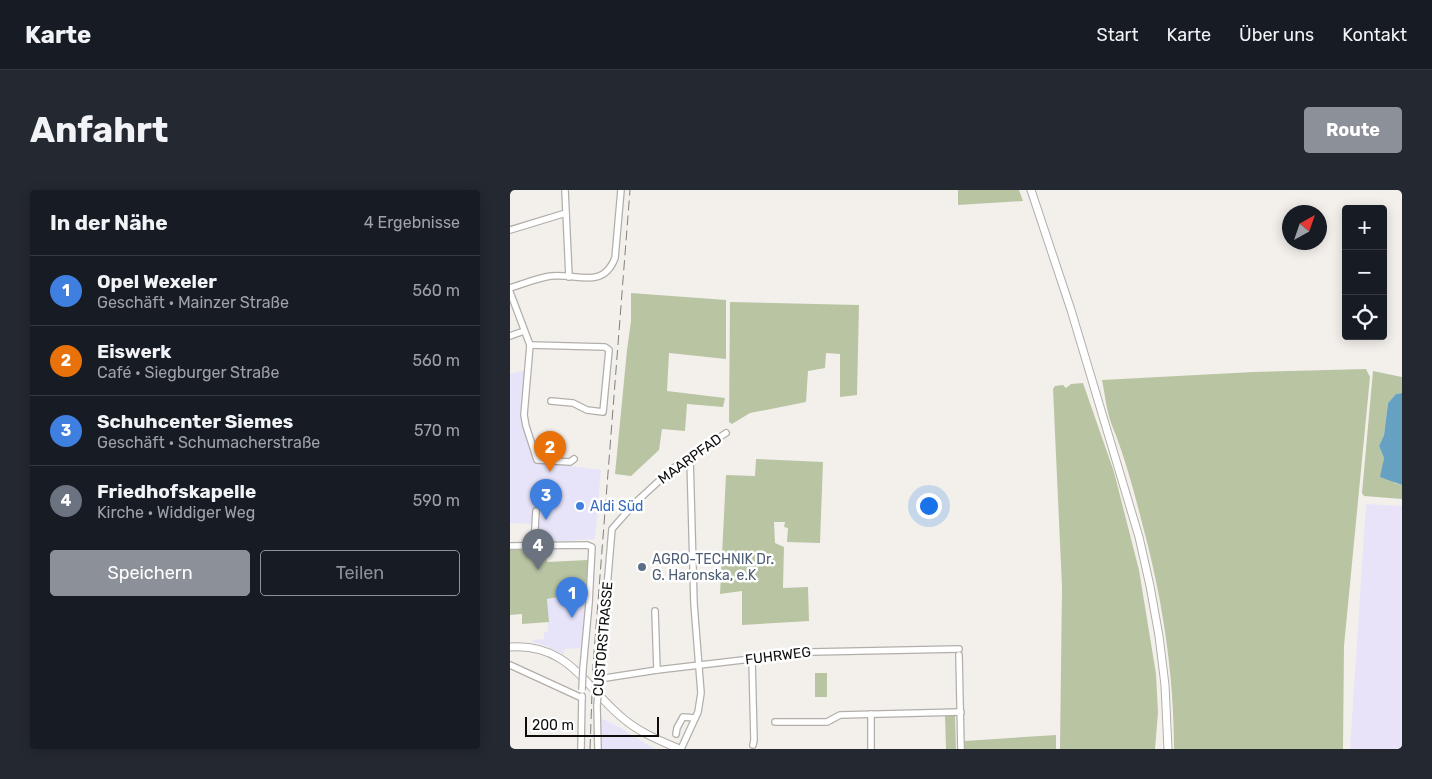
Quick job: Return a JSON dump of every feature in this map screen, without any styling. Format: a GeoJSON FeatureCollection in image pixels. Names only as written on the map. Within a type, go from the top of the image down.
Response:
{"type":"FeatureCollection","features":[{"type":"Feature","properties":{"kind":"main road"},"geometry":{"type":"LineString","coordinates":[[1031,190],[1071,310],[1139,537],[1159,636],[1165,685],[1168,749]]}},
{"type":"Feature","properties":{"kind":"main road"},"geometry":{"type":"LineString","coordinates":[[510,647],[534,649],[558,657],[574,669],[626,721],[639,730],[680,749]]}},
{"type":"Feature","properties":{"kind":"main road"},"geometry":{"type":"LineString","coordinates":[[1164,749],[1166,721]]}},
{"type":"Feature","properties":{"kind":"street"},"geometry":{"type":"LineString","coordinates":[[566,190],[569,277]]}},
{"type":"Feature","properties":{"kind":"street"},"geometry":{"type":"LineString","coordinates":[[510,288],[552,276],[594,278],[601,276],[612,266],[616,247],[621,190]]}},
{"type":"Feature","properties":{"kind":"street"},"geometry":{"type":"LineString","coordinates":[[510,230],[566,213]]}},
{"type":"Feature","properties":{"kind":"street"},"geometry":{"type":"LineString","coordinates":[[510,292],[530,345],[524,416],[537,460],[570,462],[574,459]]}},
{"type":"Feature","properties":{"kind":"street"},"geometry":{"type":"LineString","coordinates":[[510,336],[524,331]]}},
{"type":"Feature","properties":{"kind":"street"},"geometry":{"type":"LineString","coordinates":[[530,345],[605,347],[608,350],[603,412],[587,410],[573,403],[551,401]]}},
{"type":"Feature","properties":{"kind":"street","name":"MAARPFAD"},"geometry":{"type":"LineString","coordinates":[[612,529],[635,503],[672,469],[726,433]]}},
{"type":"Feature","properties":{"kind":"street"},"geometry":{"type":"LineString","coordinates":[[680,749],[700,706],[694,604],[690,458]]}},
{"type":"Feature","properties":{"kind":"street"},"geometry":{"type":"LineString","coordinates":[[534,546],[536,511]]}},
{"type":"Feature","properties":{"kind":"street","name":"CUSTORSTRASSE"},"geometry":{"type":"LineString","coordinates":[[598,749],[597,705],[612,529]]}},
{"type":"Feature","properties":{"kind":"street"},"geometry":{"type":"LineString","coordinates":[[510,546],[590,545],[592,547],[583,669],[581,749]]}},
{"type":"Feature","properties":{"kind":"street"},"geometry":{"type":"LineString","coordinates":[[655,611],[657,670]]}},
{"type":"Feature","properties":{"kind":"street","name":"FUHRWEG"},"geometry":{"type":"LineString","coordinates":[[599,681],[657,670],[812,652],[959,652],[960,712]]}},
{"type":"Feature","properties":{"kind":"street"},"geometry":{"type":"LineString","coordinates":[[752,660],[753,745]]}},
{"type":"Feature","properties":{"kind":"street"},"geometry":{"type":"LineString","coordinates":[[510,665],[582,698]]}},
{"type":"Feature","properties":{"kind":"street"},"geometry":{"type":"LineString","coordinates":[[775,722],[827,722],[840,715],[960,712],[961,749]]}},
{"type":"Feature","properties":{"kind":"street"},"geometry":{"type":"LineString","coordinates":[[871,714],[871,749]]}},
{"type":"Feature","properties":{"kind":"street"},"geometry":{"type":"LineString","coordinates":[[676,734],[683,717],[695,718]]}},
{"type":"Feature","properties":{"kind":"shaded area"},"geometry":{"type":"Polygon","coordinates":[[[526,370],[521,414],[533,461],[601,470],[595,539],[531,543],[532,524],[510,523],[510,374],[526,370]]]}},
{"type":"Feature","properties":{"kind":"shaded area"},"geometry":{"type":"Polygon","coordinates":[[[1366,504],[1402,506],[1402,749],[1350,749],[1366,504]]]}},
{"type":"Feature","properties":{"kind":"shaded area"},"geometry":{"type":"Polygon","coordinates":[[[586,592],[582,645],[586,648],[564,649],[564,655],[532,642],[533,640],[544,639],[544,632],[548,631],[547,599],[586,592]]]}},
{"type":"Feature","properties":{"kind":"shaded area"},"geometry":{"type":"Polygon","coordinates":[[[599,717],[619,727],[655,749],[600,749],[599,717]]]}},
{"type":"Feature","properties":{"kind":"green space"},"geometry":{"type":"Polygon","coordinates":[[[958,190],[1019,190],[1023,201],[958,205],[958,190]]]}},
{"type":"Feature","properties":{"kind":"green space"},"geometry":{"type":"Polygon","coordinates":[[[631,293],[726,300],[726,359],[669,353],[667,391],[725,398],[723,407],[687,404],[685,431],[662,429],[659,450],[631,476],[615,474],[631,321],[631,293]]]}},
{"type":"Feature","properties":{"kind":"green space"},"geometry":{"type":"Polygon","coordinates":[[[730,302],[859,305],[857,395],[840,397],[840,354],[826,353],[825,368],[808,371],[806,402],[750,413],[732,424],[729,422],[730,302]]]}},
{"type":"Feature","properties":{"kind":"green space"},"geometry":{"type":"Polygon","coordinates":[[[1366,369],[1370,377],[1344,646],[1343,749],[1174,749],[1172,692],[1161,607],[1132,487],[1109,417],[1102,380],[1253,372],[1366,369]]]}},
{"type":"Feature","properties":{"kind":"green space"},"geometry":{"type":"Polygon","coordinates":[[[1373,371],[1402,377],[1402,393],[1396,394],[1388,403],[1384,435],[1379,446],[1384,458],[1383,464],[1395,483],[1402,485],[1402,499],[1364,496],[1362,493],[1373,371]]]}},
{"type":"Feature","properties":{"kind":"green space"},"geometry":{"type":"Polygon","coordinates":[[[1083,383],[1114,472],[1139,570],[1156,674],[1158,713],[1155,749],[1060,749],[1062,587],[1053,389],[1055,386],[1063,385],[1066,388],[1071,384],[1083,383]]]}},
{"type":"Feature","properties":{"kind":"green space"},"geometry":{"type":"Polygon","coordinates":[[[756,459],[823,462],[820,543],[787,542],[788,528],[784,527],[785,522],[774,522],[775,543],[784,547],[783,588],[808,587],[809,621],[742,625],[742,591],[720,594],[726,475],[755,476],[756,459]]]}},
{"type":"Feature","properties":{"kind":"green space"},"geometry":{"type":"Polygon","coordinates":[[[545,549],[547,562],[588,560],[586,592],[547,599],[549,622],[522,624],[522,614],[510,615],[510,550],[545,549]]]}},
{"type":"Feature","properties":{"kind":"green space"},"geometry":{"type":"Polygon","coordinates":[[[815,673],[827,673],[827,697],[815,697],[815,673]]]}},
{"type":"Feature","properties":{"kind":"green space"},"geometry":{"type":"Polygon","coordinates":[[[945,715],[955,716],[956,749],[946,749],[945,715]]]}},
{"type":"Feature","properties":{"kind":"green space"},"geometry":{"type":"Polygon","coordinates":[[[1056,735],[1056,749],[964,749],[964,741],[1056,735]]]}},
{"type":"Feature","properties":{"kind":"water"},"geometry":{"type":"Polygon","coordinates":[[[1402,393],[1402,485],[1380,477],[1384,458],[1379,446],[1384,435],[1388,403],[1396,394],[1402,393]]]}},
{"type":"Feature","properties":{"kind":"railway"},"geometry":{"type":"LineString","coordinates":[[590,749],[593,666],[630,190]]}},
{"type":"Feature","properties":{"kind":"place","name":"Eiswerk"},"geometry":{"type":"Point","coordinates":[550,472]}},
{"type":"Feature","properties":{"kind":"place","name":"Aldi Süd"},"geometry":{"type":"Point","coordinates":[580,506]}},
{"type":"Feature","properties":{"kind":"place","name":"Schuhcenter Siemes"},"geometry":{"type":"Point","coordinates":[546,520]}},
{"type":"Feature","properties":{"kind":"place","name":"AGRO-TECHNIK Dr. G. Haronska, e.K"},"geometry":{"type":"Point","coordinates":[642,567]}},
{"type":"Feature","properties":{"kind":"place","name":"Friedhofskapelle"},"geometry":{"type":"Point","coordinates":[538,570]}},
{"type":"Feature","properties":{"kind":"place","name":"Opel Wexeler"},"geometry":{"type":"Point","coordinates":[572,618]}}]}
